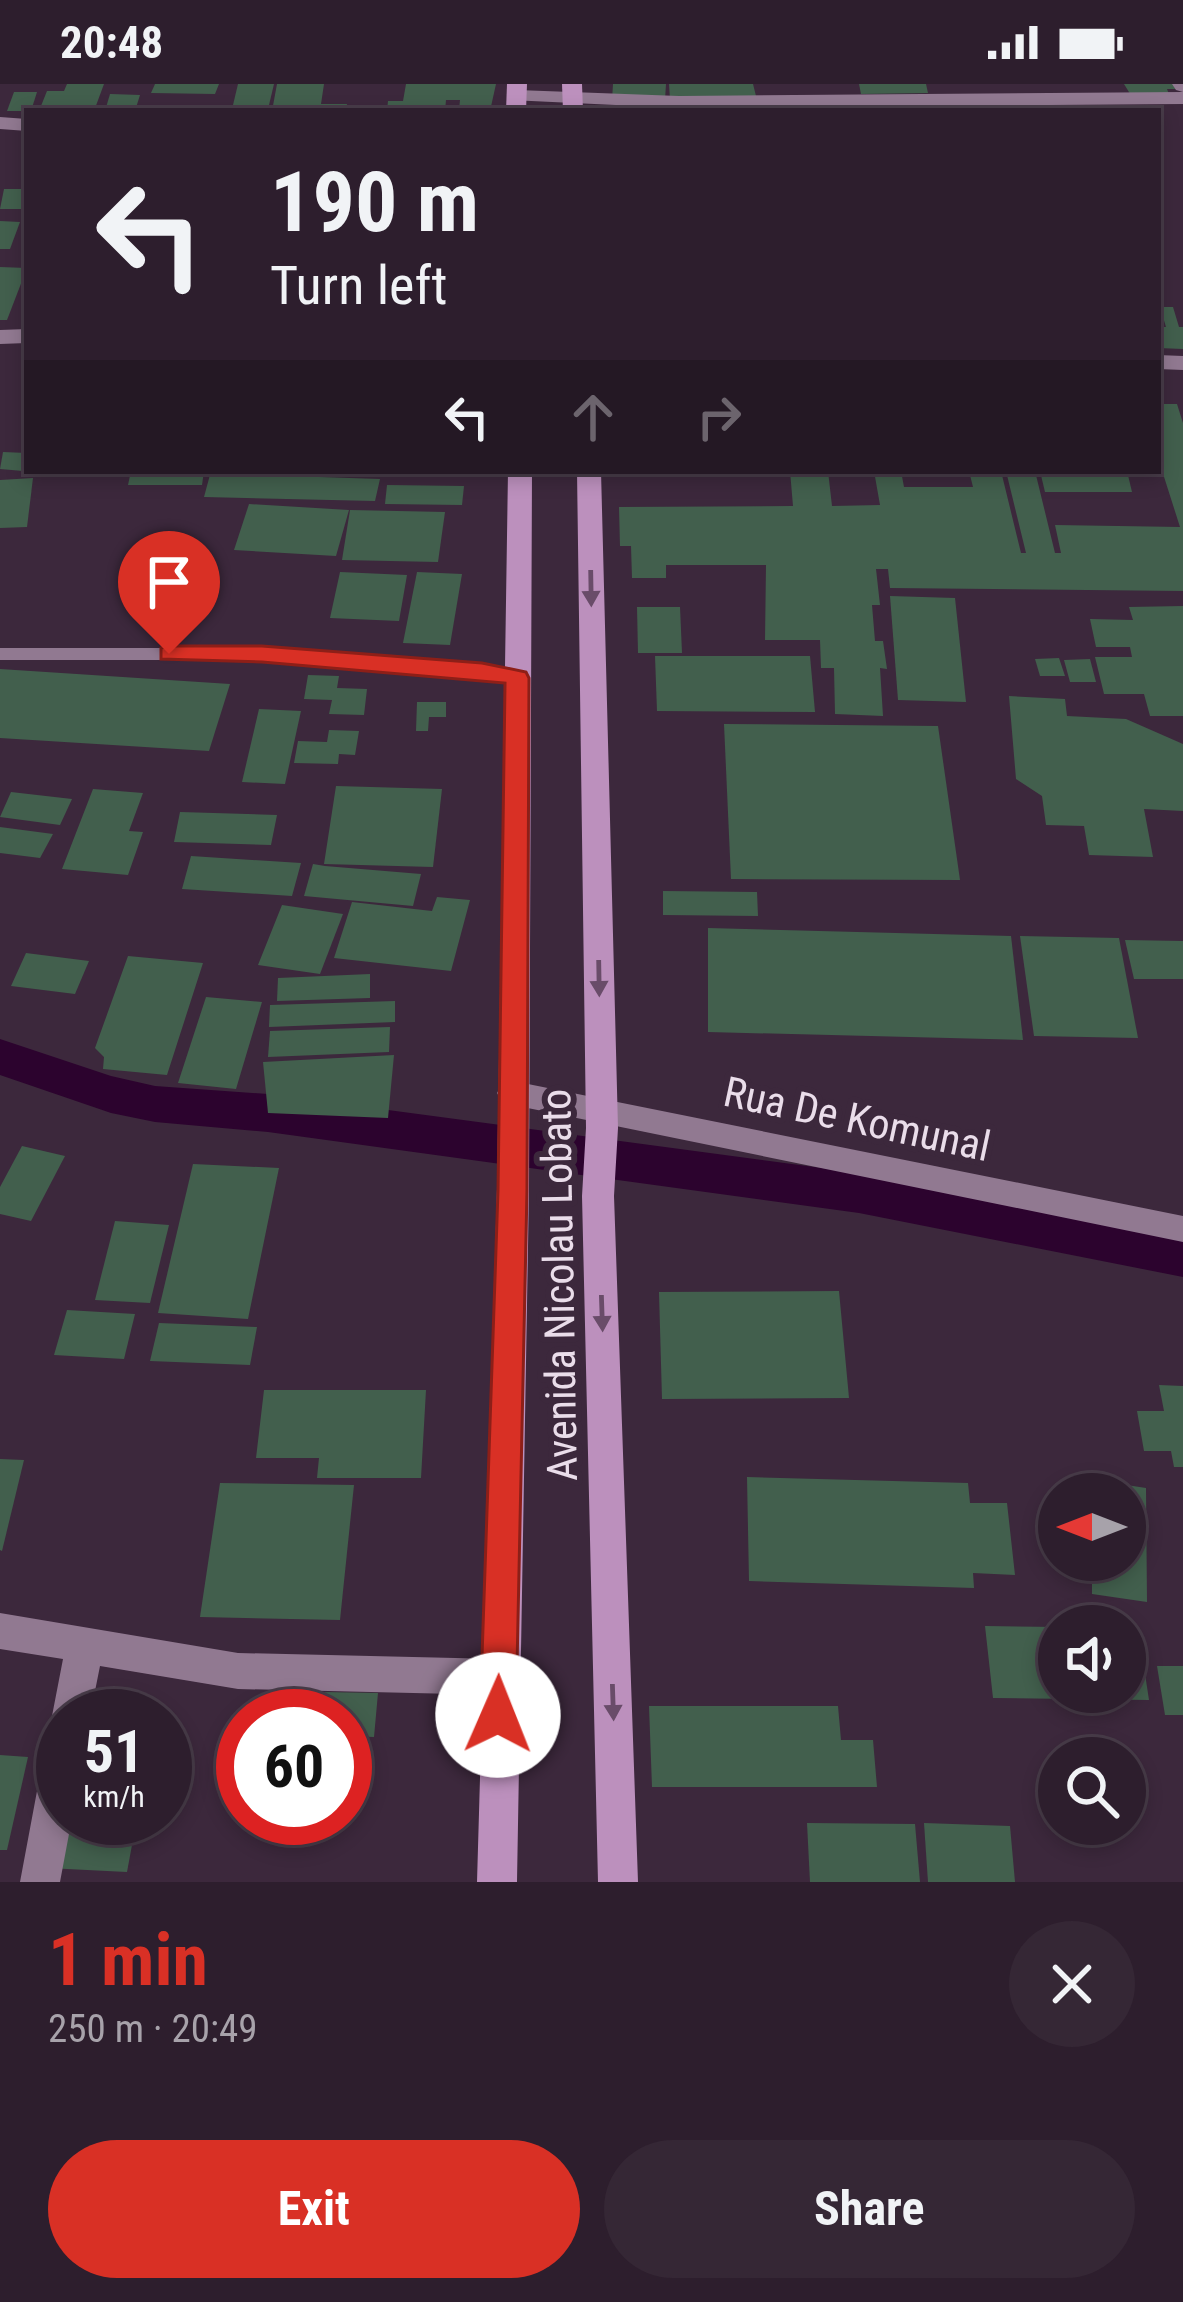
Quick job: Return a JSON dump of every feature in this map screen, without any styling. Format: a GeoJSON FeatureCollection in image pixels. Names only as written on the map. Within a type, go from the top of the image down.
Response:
{"type":"FeatureCollection","features":[{"type":"Feature","properties":{"kind":"main road","name":"Avenida Nicolau Lobato"},"geometry":{"type":"LineString","coordinates":[[497,1882],[498,1677],[513,1190],[520,474]]}},
{"type":"Feature","properties":{"kind":"main road","name":"Avenida Nicolau Lobato"},"geometry":{"type":"LineString","coordinates":[[589,474],[602,1118],[598,1196],[618,1882]]}},
{"type":"Feature","properties":{"kind":"street"},"geometry":{"type":"LineString","coordinates":[[517,97],[699,102],[1183,98]]}},
{"type":"Feature","properties":{"kind":"street","name":"Rua De Komunal"},"geometry":{"type":"LineString","coordinates":[[513,1093],[602,1118],[1183,1229]]}},
{"type":"Feature","properties":{"kind":"street"},"geometry":{"type":"LineString","coordinates":[[0,1631],[271,1674],[498,1677]]}},
{"type":"Feature","properties":{"kind":"street"},"geometry":{"type":"LineString","coordinates":[[76,1689],[85,1642]]}},
{"type":"Feature","properties":{"kind":"street"},"geometry":{"type":"LineString","coordinates":[[40,1882],[47,1845]]}},
{"type":"Feature","properties":{"kind":"lane"},"geometry":{"type":"LineString","coordinates":[[0,654],[262,654],[482,671],[517,678]]}},
{"type":"Feature","properties":{"kind":"building"},"geometry":{"type":"Polygon","coordinates":[[[67,84],[104,84],[95,108],[40,108],[47,91],[64,91],[67,84]]]}},
{"type":"Feature","properties":{"kind":"building"},"geometry":{"type":"Polygon","coordinates":[[[155,84],[219,84],[215,94],[151,93],[155,84]]]}},
{"type":"Feature","properties":{"kind":"building"},"geometry":{"type":"Polygon","coordinates":[[[238,84],[274,84],[269,105],[233,105],[238,84]]]}},
{"type":"Feature","properties":{"kind":"building"},"geometry":{"type":"Polygon","coordinates":[[[277,84],[324,84],[321,104],[347,104],[346,108],[273,108],[277,84]]]}},
{"type":"Feature","properties":{"kind":"building"},"geometry":{"type":"Polygon","coordinates":[[[406,84],[496,84],[491,108],[459,108],[460,100],[446,100],[445,108],[387,108],[388,101],[403,101],[406,84]]]}},
{"type":"Feature","properties":{"kind":"building"},"geometry":{"type":"Polygon","coordinates":[[[613,84],[666,84],[665,100],[612,100],[613,84]]]}},
{"type":"Feature","properties":{"kind":"building"},"geometry":{"type":"Polygon","coordinates":[[[669,84],[753,84],[757,100],[670,100],[669,84]]]}},
{"type":"Feature","properties":{"kind":"building"},"geometry":{"type":"Polygon","coordinates":[[[859,84],[926,84],[928,93],[861,94],[859,84]]]}},
{"type":"Feature","properties":{"kind":"building"},"geometry":{"type":"Polygon","coordinates":[[[1124,84],[1181,84],[1183,89],[1167,89],[1170,97],[1132,97],[1124,84]]]}},
{"type":"Feature","properties":{"kind":"building"},"geometry":{"type":"Polygon","coordinates":[[[14,92],[37,92],[32,108],[7,111],[14,92]]]}},
{"type":"Feature","properties":{"kind":"building"},"geometry":{"type":"Polygon","coordinates":[[[110,94],[140,95],[136,108],[106,108],[110,94]]]}},
{"type":"Feature","properties":{"kind":"building"},"geometry":{"type":"Polygon","coordinates":[[[4,189],[24,189],[24,209],[0,209],[4,189]]]}},
{"type":"Feature","properties":{"kind":"building"},"geometry":{"type":"Polygon","coordinates":[[[0,221],[20,222],[10,249],[0,249],[0,221]]]}},
{"type":"Feature","properties":{"kind":"building"},"geometry":{"type":"Polygon","coordinates":[[[0,267],[24,268],[7,320],[0,320],[0,267]]]}},
{"type":"Feature","properties":{"kind":"building"},"geometry":{"type":"Polygon","coordinates":[[[1161,307],[1173,307],[1183,327],[1183,349],[1161,348],[1161,327],[1166,327],[1161,307]]]}},
{"type":"Feature","properties":{"kind":"building"},"geometry":{"type":"Polygon","coordinates":[[[1161,404],[1177,404],[1183,423],[1183,591],[890,588],[888,569],[876,569],[880,605],[872,605],[875,641],[883,641],[887,669],[880,668],[883,716],[835,714],[834,668],[821,668],[820,640],[765,640],[766,565],[666,565],[666,578],[632,578],[631,546],[620,546],[619,507],[793,506],[790,474],[828,474],[832,506],[880,505],[875,474],[902,474],[904,487],[973,487],[970,474],[1002,474],[1021,553],[1026,553],[1007,474],[1036,474],[1055,553],[1061,553],[1055,525],[1180,527],[1161,467],[1161,404]]]}},
{"type":"Feature","properties":{"kind":"building"},"geometry":{"type":"Polygon","coordinates":[[[3,452],[24,453],[23,471],[0,469],[3,452]]]}},
{"type":"Feature","properties":{"kind":"building"},"geometry":{"type":"Polygon","coordinates":[[[130,474],[204,474],[202,485],[128,485],[130,474]]]}},
{"type":"Feature","properties":{"kind":"building"},"geometry":{"type":"Polygon","coordinates":[[[210,474],[380,479],[375,501],[204,497],[210,474]]]}},
{"type":"Feature","properties":{"kind":"building"},"geometry":{"type":"Polygon","coordinates":[[[1041,474],[1128,474],[1132,492],[1045,492],[1041,474]]]}},
{"type":"Feature","properties":{"kind":"building"},"geometry":{"type":"Polygon","coordinates":[[[33,478],[27,527],[0,528],[0,480],[33,478]]]}},
{"type":"Feature","properties":{"kind":"building"},"geometry":{"type":"Polygon","coordinates":[[[387,485],[464,486],[462,505],[385,504],[387,485]]]}},
{"type":"Feature","properties":{"kind":"building"},"geometry":{"type":"Polygon","coordinates":[[[249,504],[349,510],[336,556],[234,550],[249,504]]]}},
{"type":"Feature","properties":{"kind":"building"},"geometry":{"type":"Polygon","coordinates":[[[350,510],[445,512],[438,562],[342,560],[350,510]]]}},
{"type":"Feature","properties":{"kind":"building"},"geometry":{"type":"Polygon","coordinates":[[[340,572],[407,575],[399,621],[330,618],[340,572]]]}},
{"type":"Feature","properties":{"kind":"building"},"geometry":{"type":"Polygon","coordinates":[[[417,572],[462,574],[450,645],[403,643],[417,572]]]}},
{"type":"Feature","properties":{"kind":"building"},"geometry":{"type":"Polygon","coordinates":[[[890,596],[955,598],[966,702],[898,700],[890,596]]]}},
{"type":"Feature","properties":{"kind":"building"},"geometry":{"type":"Polygon","coordinates":[[[1183,606],[1183,716],[1150,716],[1144,694],[1104,694],[1095,657],[1132,657],[1130,647],[1096,647],[1090,619],[1133,620],[1129,607],[1183,606]]]}},
{"type":"Feature","properties":{"kind":"building"},"geometry":{"type":"Polygon","coordinates":[[[637,607],[680,607],[682,653],[638,653],[637,607]]]}},
{"type":"Feature","properties":{"kind":"building"},"geometry":{"type":"Polygon","coordinates":[[[655,656],[810,656],[815,712],[657,711],[655,656]]]}},
{"type":"Feature","properties":{"kind":"building"},"geometry":{"type":"Polygon","coordinates":[[[1059,658],[1065,676],[1040,676],[1035,659],[1059,658]]]}},
{"type":"Feature","properties":{"kind":"building"},"geometry":{"type":"Polygon","coordinates":[[[1090,659],[1096,682],[1070,682],[1064,660],[1090,659]]]}},
{"type":"Feature","properties":{"kind":"building"},"geometry":{"type":"Polygon","coordinates":[[[0,669],[230,684],[209,751],[0,738],[0,669]]]}},
{"type":"Feature","properties":{"kind":"building"},"geometry":{"type":"Polygon","coordinates":[[[308,675],[339,676],[337,688],[367,689],[364,715],[329,714],[332,700],[304,699],[308,675]]]}},
{"type":"Feature","properties":{"kind":"building"},"geometry":{"type":"Polygon","coordinates":[[[1009,696],[1065,699],[1067,716],[1126,719],[1183,744],[1183,811],[1144,809],[1153,857],[1089,855],[1084,826],[1046,825],[1042,796],[1016,779],[1009,696]]]}},
{"type":"Feature","properties":{"kind":"building"},"geometry":{"type":"Polygon","coordinates":[[[417,702],[446,702],[446,717],[429,717],[428,731],[416,731],[417,702]]]}},
{"type":"Feature","properties":{"kind":"building"},"geometry":{"type":"Polygon","coordinates":[[[259,709],[301,711],[285,784],[242,782],[259,709]]]}},
{"type":"Feature","properties":{"kind":"building"},"geometry":{"type":"Polygon","coordinates":[[[724,724],[938,726],[960,880],[731,879],[724,724]]]}},
{"type":"Feature","properties":{"kind":"building"},"geometry":{"type":"Polygon","coordinates":[[[329,730],[359,731],[355,755],[339,754],[338,764],[294,763],[298,741],[327,742],[329,730]]]}},
{"type":"Feature","properties":{"kind":"building"},"geometry":{"type":"Polygon","coordinates":[[[336,786],[442,789],[433,867],[324,864],[336,786]]]}},
{"type":"Feature","properties":{"kind":"building"},"geometry":{"type":"Polygon","coordinates":[[[93,789],[143,793],[129,831],[143,832],[128,875],[62,869],[93,789]]]}},
{"type":"Feature","properties":{"kind":"building"},"geometry":{"type":"Polygon","coordinates":[[[11,792],[72,799],[60,825],[0,817],[11,792]]]}},
{"type":"Feature","properties":{"kind":"building"},"geometry":{"type":"Polygon","coordinates":[[[180,812],[277,815],[271,845],[174,842],[180,812]]]}},
{"type":"Feature","properties":{"kind":"building"},"geometry":{"type":"Polygon","coordinates":[[[0,827],[53,834],[40,858],[0,853],[0,827]]]}},
{"type":"Feature","properties":{"kind":"building"},"geometry":{"type":"Polygon","coordinates":[[[191,856],[301,863],[292,896],[182,889],[191,856]]]}},
{"type":"Feature","properties":{"kind":"building"},"geometry":{"type":"Polygon","coordinates":[[[313,864],[421,874],[413,906],[304,896],[313,864]]]}},
{"type":"Feature","properties":{"kind":"building"},"geometry":{"type":"Polygon","coordinates":[[[663,891],[757,892],[758,916],[663,915],[663,891]]]}},
{"type":"Feature","properties":{"kind":"building"},"geometry":{"type":"Polygon","coordinates":[[[437,897],[470,900],[451,971],[334,958],[352,902],[432,911],[437,897]]]}},
{"type":"Feature","properties":{"kind":"building"},"geometry":{"type":"Polygon","coordinates":[[[282,905],[343,914],[320,974],[258,965],[282,905]]]}},
{"type":"Feature","properties":{"kind":"building"},"geometry":{"type":"Polygon","coordinates":[[[708,928],[1011,936],[1023,1040],[708,1032],[708,928]]]}},
{"type":"Feature","properties":{"kind":"building"},"geometry":{"type":"Polygon","coordinates":[[[1020,936],[1119,938],[1138,1038],[1034,1036],[1020,936]]]}},
{"type":"Feature","properties":{"kind":"building"},"geometry":{"type":"Polygon","coordinates":[[[1125,940],[1183,941],[1183,979],[1134,979],[1125,940]]]}},
{"type":"Feature","properties":{"kind":"building"},"geometry":{"type":"Polygon","coordinates":[[[26,953],[89,961],[75,994],[11,986],[26,953]]]}},
{"type":"Feature","properties":{"kind":"building"},"geometry":{"type":"Polygon","coordinates":[[[128,956],[203,963],[167,1075],[103,1069],[104,1057],[95,1048],[128,956]]]}},
{"type":"Feature","properties":{"kind":"building"},"geometry":{"type":"Polygon","coordinates":[[[370,974],[370,998],[277,1001],[278,978],[370,974]]]}},
{"type":"Feature","properties":{"kind":"building"},"geometry":{"type":"Polygon","coordinates":[[[206,997],[262,1002],[236,1089],[178,1083],[206,997]]]}},
{"type":"Feature","properties":{"kind":"building"},"geometry":{"type":"Polygon","coordinates":[[[395,1001],[395,1022],[269,1027],[270,1005],[395,1001]]]}},
{"type":"Feature","properties":{"kind":"building"},"geometry":{"type":"Polygon","coordinates":[[[390,1027],[389,1052],[268,1057],[270,1031],[390,1027]]]}},
{"type":"Feature","properties":{"kind":"building"},"geometry":{"type":"Polygon","coordinates":[[[394,1055],[388,1118],[268,1113],[263,1062],[394,1055]]]}},
{"type":"Feature","properties":{"kind":"building"},"geometry":{"type":"Polygon","coordinates":[[[22,1146],[65,1156],[31,1221],[0,1214],[0,1187],[22,1146]]]}},
{"type":"Feature","properties":{"kind":"building"},"geometry":{"type":"Polygon","coordinates":[[[193,1164],[279,1168],[248,1319],[158,1313],[193,1164]]]}},
{"type":"Feature","properties":{"kind":"building"},"geometry":{"type":"Polygon","coordinates":[[[115,1221],[169,1225],[150,1303],[95,1300],[115,1221]]]}},
{"type":"Feature","properties":{"kind":"building"},"geometry":{"type":"Polygon","coordinates":[[[839,1291],[849,1398],[662,1399],[659,1292],[839,1291]]]}},
{"type":"Feature","properties":{"kind":"building"},"geometry":{"type":"Polygon","coordinates":[[[67,1310],[135,1314],[124,1359],[54,1355],[67,1310]]]}},
{"type":"Feature","properties":{"kind":"building"},"geometry":{"type":"Polygon","coordinates":[[[159,1323],[257,1327],[250,1365],[150,1361],[159,1323]]]}},
{"type":"Feature","properties":{"kind":"building"},"geometry":{"type":"Polygon","coordinates":[[[1159,1385],[1183,1386],[1183,1467],[1174,1467],[1171,1451],[1144,1451],[1137,1411],[1164,1411],[1159,1385]]]}},
{"type":"Feature","properties":{"kind":"building"},"geometry":{"type":"Polygon","coordinates":[[[264,1390],[426,1390],[421,1478],[317,1478],[319,1458],[256,1458],[264,1390]]]}},
{"type":"Feature","properties":{"kind":"building"},"geometry":{"type":"Polygon","coordinates":[[[0,1459],[24,1460],[2,1551],[0,1550],[0,1459]]]}},
{"type":"Feature","properties":{"kind":"building"},"geometry":{"type":"Polygon","coordinates":[[[747,1477],[968,1483],[970,1503],[1007,1503],[1015,1575],[973,1573],[974,1588],[749,1581],[747,1477]]]}},
{"type":"Feature","properties":{"kind":"building"},"geometry":{"type":"Polygon","coordinates":[[[220,1483],[354,1485],[340,1620],[200,1617],[220,1483]]]}},
{"type":"Feature","properties":{"kind":"building"},"geometry":{"type":"Polygon","coordinates":[[[1146,1488],[1147,1602],[1092,1594],[1092,1581],[1146,1581],[1146,1488]]]}},
{"type":"Feature","properties":{"kind":"building"},"geometry":{"type":"Polygon","coordinates":[[[985,1626],[1038,1627],[1038,1699],[993,1698],[985,1626]]]}},
{"type":"Feature","properties":{"kind":"building"},"geometry":{"type":"Polygon","coordinates":[[[1157,1666],[1183,1666],[1183,1715],[1165,1715],[1157,1666]]]}},
{"type":"Feature","properties":{"kind":"building"},"geometry":{"type":"Polygon","coordinates":[[[372,1693],[378,1693],[374,1737],[372,1693]]]}},
{"type":"Feature","properties":{"kind":"building"},"geometry":{"type":"Polygon","coordinates":[[[649,1706],[838,1706],[841,1740],[873,1740],[877,1787],[652,1787],[649,1706]]]}},
{"type":"Feature","properties":{"kind":"building"},"geometry":{"type":"Polygon","coordinates":[[[0,1755],[28,1757],[7,1850],[0,1850],[0,1755]]]}},
{"type":"Feature","properties":{"kind":"building"},"geometry":{"type":"Polygon","coordinates":[[[807,1823],[915,1824],[920,1882],[810,1882],[807,1823]]]}},
{"type":"Feature","properties":{"kind":"building"},"geometry":{"type":"Polygon","coordinates":[[[924,1823],[1010,1826],[1015,1882],[928,1882],[924,1823]]]}},
{"type":"Feature","properties":{"kind":"building"},"geometry":{"type":"Polygon","coordinates":[[[53,1845],[132,1845],[127,1872],[47,1868],[53,1845]]]}},
{"type":"Feature","properties":{"kind":"waterway"},"geometry":{"type":"LineString","coordinates":[[0,1057],[111,1095],[155,1104],[268,1113],[859,1193],[1183,1256]]}},
{"type":"Feature","properties":{"kind":"route"},"geometry":{"type":"LineString","coordinates":[[169,654],[262,654],[482,671],[517,678],[513,1190],[498,1715]]}}]}
